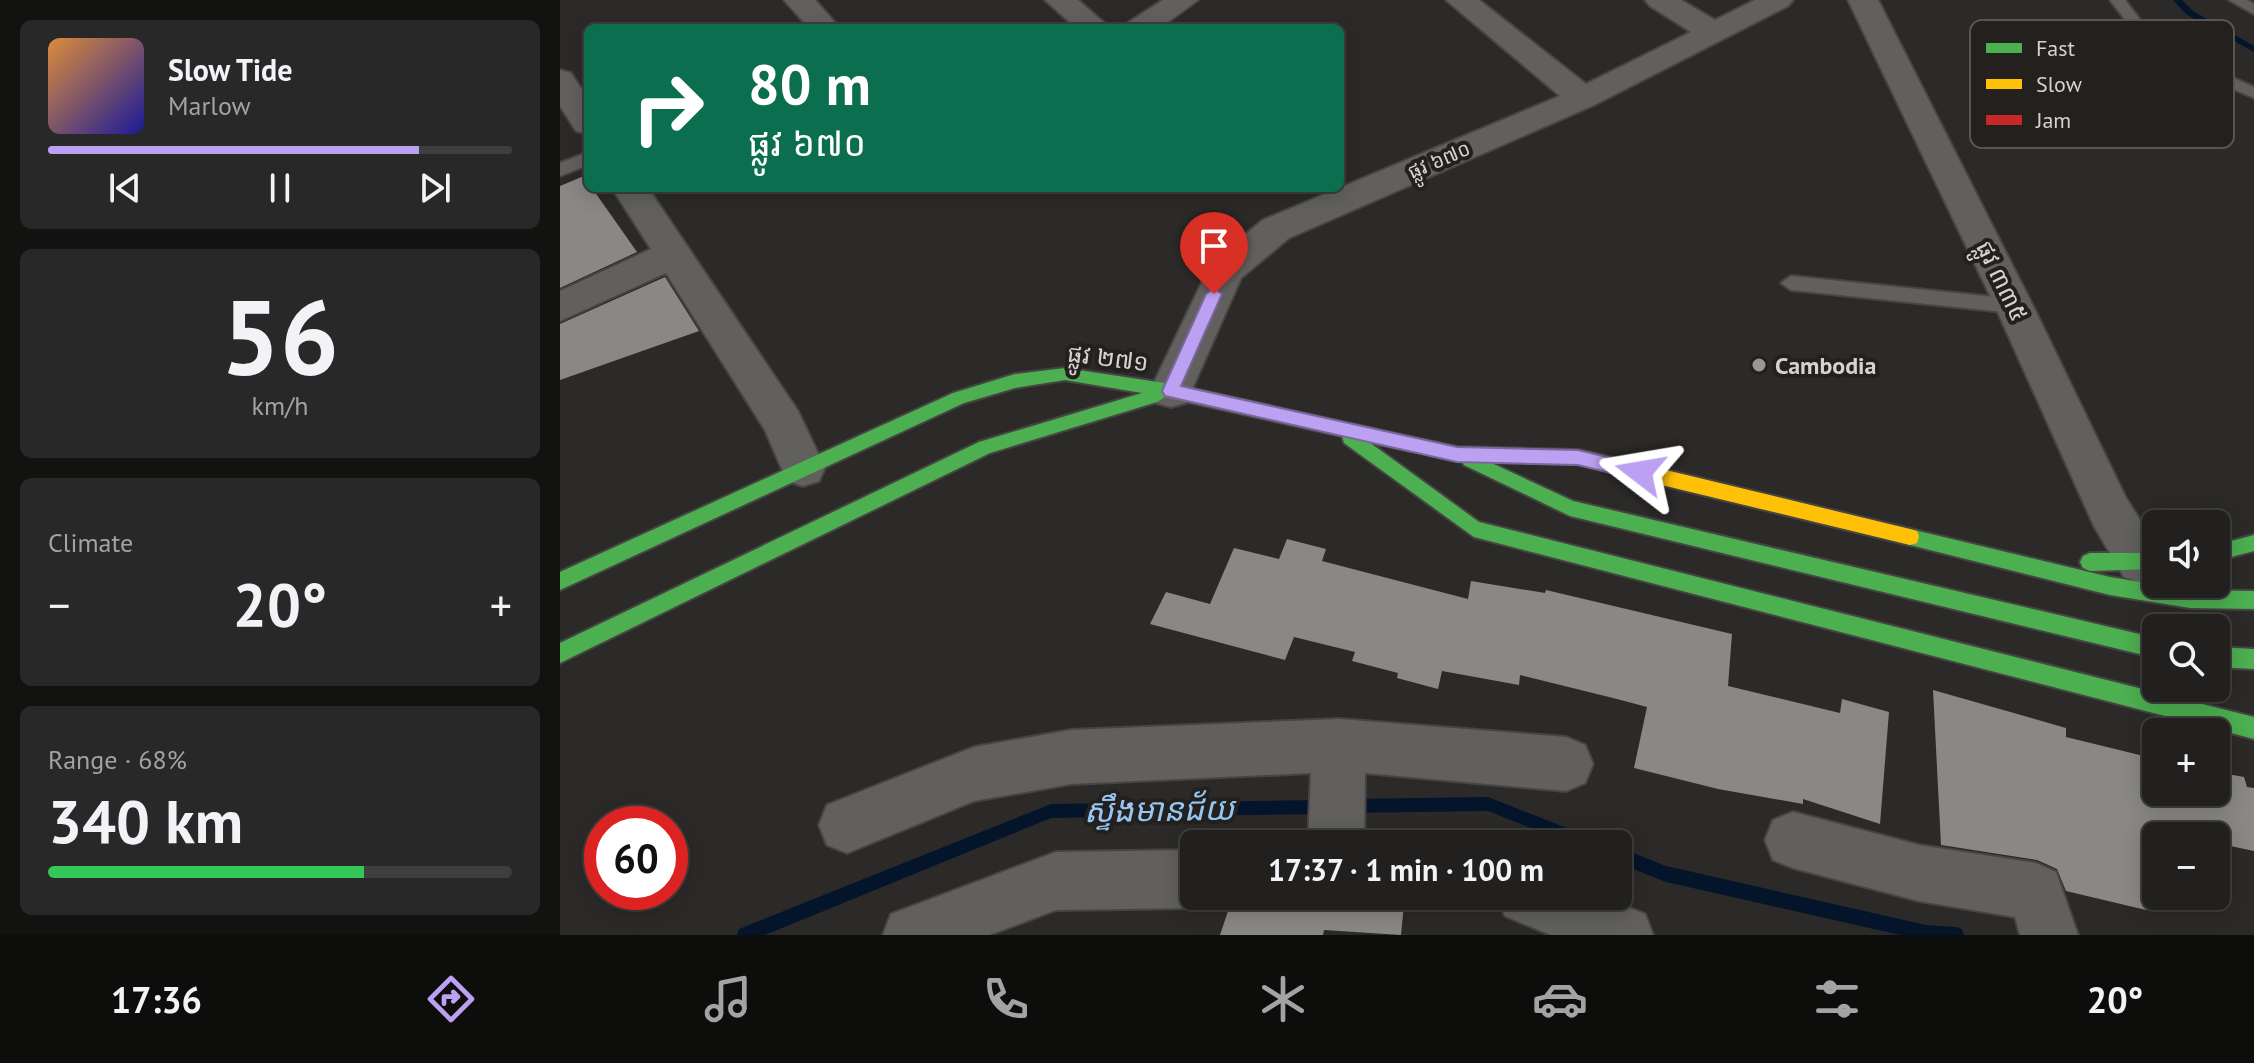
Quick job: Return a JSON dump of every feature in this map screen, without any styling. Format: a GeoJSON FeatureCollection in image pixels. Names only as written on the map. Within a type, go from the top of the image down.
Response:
{"type":"FeatureCollection","features":[{"type":"Feature","properties":{"kind":"main road","name":"ផ្លូវ ២៧១"},"geometry":{"type":"LineString","coordinates":[[560,581],[959,398],[1015,381],[1065,374],[1171,391]]}},
{"type":"Feature","properties":{"kind":"main road"},"geometry":{"type":"LineString","coordinates":[[1171,391],[1457,454],[1578,457],[2110,586],[2177,597],[2254,600]]}},
{"type":"Feature","properties":{"kind":"main road","name":"ផ្លូវ ២៧១"},"geometry":{"type":"LineString","coordinates":[[560,653],[985,447],[1171,391]]}},
{"type":"Feature","properties":{"kind":"main road"},"geometry":{"type":"LineString","coordinates":[[1335,427],[1474,529],[2254,728]]}},
{"type":"Feature","properties":{"kind":"main road"},"geometry":{"type":"LineString","coordinates":[[1457,454],[1570,508],[2142,645]]}},
{"type":"Feature","properties":{"kind":"main road"},"geometry":{"type":"LineString","coordinates":[[2230,549],[2254,543]]}},
{"type":"Feature","properties":{"kind":"main road"},"geometry":{"type":"LineString","coordinates":[[2008,562],[2142,562]]}},
{"type":"Feature","properties":{"kind":"main road"},"geometry":{"type":"LineString","coordinates":[[2230,658],[2254,659]]}},
{"type":"Feature","properties":{"kind":"street"},"geometry":{"type":"LineString","coordinates":[[799,0],[821,24]]}},
{"type":"Feature","properties":{"kind":"street"},"geometry":{"type":"LineString","coordinates":[[1060,0],[1090,24]]}},
{"type":"Feature","properties":{"kind":"street"},"geometry":{"type":"LineString","coordinates":[[1146,24],[1183,0]]}},
{"type":"Feature","properties":{"kind":"street"},"geometry":{"type":"LineString","coordinates":[[1461,0],[1583,98]]}},
{"type":"Feature","properties":{"kind":"street"},"geometry":{"type":"LineString","coordinates":[[1660,0],[1715,33]]}},
{"type":"Feature","properties":{"kind":"street","name":"ផ្លូវ ៦៧០"},"geometry":{"type":"LineString","coordinates":[[1171,391],[1225,270],[1276,229],[1583,98],[1778,0]]}},
{"type":"Feature","properties":{"kind":"street","name":"ផ្លូវ ៣៣៥"},"geometry":{"type":"LineString","coordinates":[[1863,0],[2014,306],[2110,512],[2142,554]]}},
{"type":"Feature","properties":{"kind":"street"},"geometry":{"type":"LineString","coordinates":[[560,80],[584,118]]}},
{"type":"Feature","properties":{"kind":"street"},"geometry":{"type":"LineString","coordinates":[[633,192],[783,423],[803,468]]}},
{"type":"Feature","properties":{"kind":"street"},"geometry":{"type":"LineString","coordinates":[[560,307],[672,254]]}},
{"type":"Feature","properties":{"kind":"street"},"geometry":{"type":"LineString","coordinates":[[847,825],[974,774],[1071,757],[1566,764]]}},
{"type":"Feature","properties":{"kind":"street"},"geometry":{"type":"LineString","coordinates":[[1336,830],[1339,761]]}},
{"type":"Feature","properties":{"kind":"street"},"geometry":{"type":"LineString","coordinates":[[1793,840],[1919,873],[2036,892],[2046,926]]}},
{"type":"Feature","properties":{"kind":"street"},"geometry":{"type":"LineString","coordinates":[[912,935],[1056,881],[1180,879]]}},
{"type":"Feature","properties":{"kind":"lane"},"geometry":{"type":"LineString","coordinates":[[2117,0],[2133,20]]}},
{"type":"Feature","properties":{"kind":"lane"},"geometry":{"type":"LineString","coordinates":[[2236,0],[2254,10]]}},
{"type":"Feature","properties":{"kind":"lane"},"geometry":{"type":"LineString","coordinates":[[2234,84],[2254,93]]}},
{"type":"Feature","properties":{"kind":"lane"},"geometry":{"type":"LineString","coordinates":[[560,170],[584,160]]}},
{"type":"Feature","properties":{"kind":"lane"},"geometry":{"type":"LineString","coordinates":[[1791,283],[2014,306]]}},
{"type":"Feature","properties":{"kind":"building"},"geometry":{"type":"Polygon","coordinates":[[[584,176],[584,192],[595,192],[637,252],[560,288],[560,186],[584,176]]]}},
{"type":"Feature","properties":{"kind":"building"},"geometry":{"type":"Polygon","coordinates":[[[665,277],[699,331],[560,380],[560,324],[665,277]]]}},
{"type":"Feature","properties":{"kind":"building"},"geometry":{"type":"Polygon","coordinates":[[[1287,539],[1326,549],[1322,561],[1468,599],[1471,581],[1545,593],[1546,590],[1732,634],[1728,686],[1840,713],[1842,699],[1889,712],[1880,824],[1803,799],[1803,804],[1718,789],[1634,768],[1647,707],[1520,675],[1519,685],[1442,671],[1438,689],[1397,678],[1398,673],[1352,661],[1355,652],[1294,637],[1285,660],[1150,624],[1166,592],[1210,604],[1234,548],[1279,559],[1287,539]]]}},
{"type":"Feature","properties":{"kind":"building"},"geometry":{"type":"Polygon","coordinates":[[[1933,690],[2066,728],[2066,737],[2142,756],[2142,806],[2230,806],[2230,774],[2244,777],[2247,787],[2254,788],[2254,851],[2230,846],[2230,822],[2142,822],[2142,909],[2066,891],[2057,869],[2037,860],[1941,845],[1933,690]]]}},
{"type":"Feature","properties":{"kind":"building"},"geometry":{"type":"Polygon","coordinates":[[[1228,910],[1403,910],[1401,935],[1324,930],[1323,935],[1220,935],[1228,910]]]}},
{"type":"Feature","properties":{"kind":"waterway"},"geometry":{"type":"LineString","coordinates":[[2177,0],[2202,20]]}},
{"type":"Feature","properties":{"kind":"waterway"},"geometry":{"type":"LineString","coordinates":[[2234,38],[2254,49]]}},
{"type":"Feature","properties":{"kind":"waterway","name":"ស្ទឹងមានជ័យ"},"geometry":{"type":"LineString","coordinates":[[1348,806],[1488,804],[1554,830]]}},
{"type":"Feature","properties":{"kind":"waterway","name":"ស្ទឹងមានជ័យ"},"geometry":{"type":"LineString","coordinates":[[745,935],[1051,811],[1326,807]]}},
{"type":"Feature","properties":{"kind":"waterway","name":"ស្ទឹងមានជ័យ"},"geometry":{"type":"LineString","coordinates":[[1632,861],[1666,874],[1926,933],[1956,935]]}},
{"type":"Feature","properties":{"kind":"traffic: fast"},"geometry":{"type":"LineString","coordinates":[[560,581],[959,398],[1015,381],[1065,374],[1171,391],[1410,444]]}},
{"type":"Feature","properties":{"kind":"traffic: fast"},"geometry":{"type":"LineString","coordinates":[[560,653],[985,447],[1157,395]]}},
{"type":"Feature","properties":{"kind":"traffic: fast"},"geometry":{"type":"LineString","coordinates":[[1350,438],[1474,529],[2254,728]]}},
{"type":"Feature","properties":{"kind":"traffic: fast"},"geometry":{"type":"LineString","coordinates":[[1470,460],[1570,508],[2142,645]]}},
{"type":"Feature","properties":{"kind":"traffic: fast"},"geometry":{"type":"LineString","coordinates":[[1910,537],[2110,586],[2190,599],[2254,600]]}},
{"type":"Feature","properties":{"kind":"traffic: fast"},"geometry":{"type":"LineString","coordinates":[[2230,549],[2254,543]]}},
{"type":"Feature","properties":{"kind":"traffic: fast"},"geometry":{"type":"LineString","coordinates":[[2090,562],[2142,561]]}},
{"type":"Feature","properties":{"kind":"traffic: fast"},"geometry":{"type":"LineString","coordinates":[[2230,658],[2254,659]]}},
{"type":"Feature","properties":{"kind":"traffic: slow"},"geometry":{"type":"LineString","coordinates":[[1641,472],[1910,537]]}},
{"type":"Feature","properties":{"kind":"traffic: jam"},"geometry":{"type":"LineString","coordinates":[[1410,444],[1457,454],[1578,457],[1641,472]]}},
{"type":"Feature","properties":{"kind":"place","name":"Cambodia"},"geometry":{"type":"Point","coordinates":[1759,365]}},
{"type":"Feature","properties":{"kind":"route"},"geometry":{"type":"LineString","coordinates":[[1214,294],[1171,391],[1457,454],[1578,457],[1640,472]]}}]}
